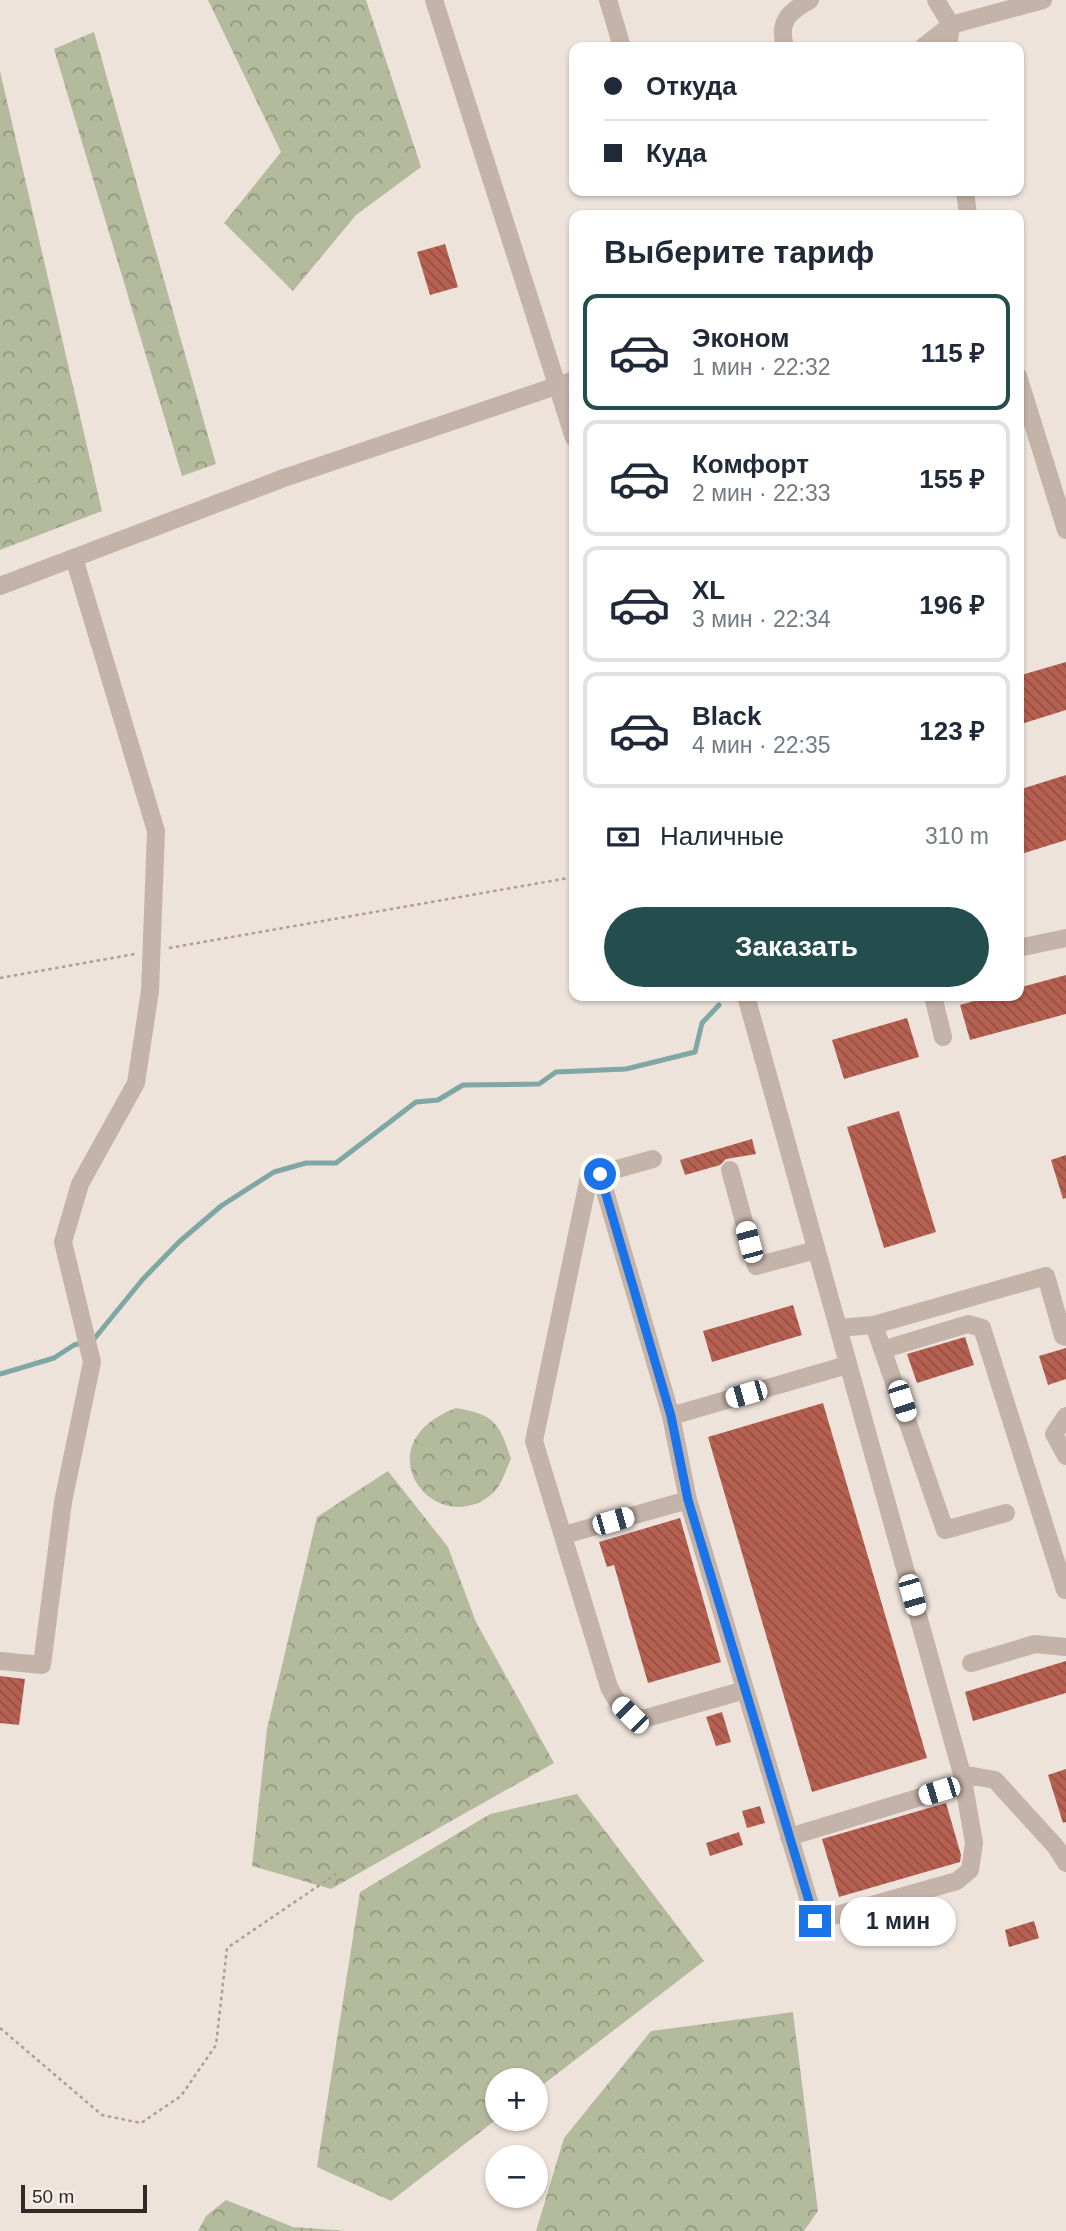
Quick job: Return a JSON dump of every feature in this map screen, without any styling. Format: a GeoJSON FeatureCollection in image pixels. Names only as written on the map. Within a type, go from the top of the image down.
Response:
{"type":"FeatureCollection","features":[{"type":"Feature","properties":{"kind":"street"},"geometry":{"type":"LineString","coordinates":[[434,0],[566,382],[569,403]]}},
{"type":"Feature","properties":{"kind":"street"},"geometry":{"type":"LineString","coordinates":[[608,0],[621,42]]}},
{"type":"Feature","properties":{"kind":"street"},"geometry":{"type":"LineString","coordinates":[[783,42],[781,34],[783,21],[791,10],[810,0]]}},
{"type":"Feature","properties":{"kind":"street"},"geometry":{"type":"LineString","coordinates":[[936,0],[951,25],[949,42]]}},
{"type":"Feature","properties":{"kind":"street"},"geometry":{"type":"LineString","coordinates":[[929,42],[951,25],[1043,0]]}},
{"type":"Feature","properties":{"kind":"street"},"geometry":{"type":"LineString","coordinates":[[0,586],[284,478],[566,382]]}},
{"type":"Feature","properties":{"kind":"street"},"geometry":{"type":"LineString","coordinates":[[1024,395],[1066,530]]}},
{"type":"Feature","properties":{"kind":"street"},"geometry":{"type":"LineString","coordinates":[[0,1661],[42,1665],[62,1502],[92,1362],[63,1242],[80,1184],[136,1083],[150,991],[156,831],[74,558]]}},
{"type":"Feature","properties":{"kind":"street"},"geometry":{"type":"LineString","coordinates":[[1024,946],[1066,938]]}},
{"type":"Feature","properties":{"kind":"street"},"geometry":{"type":"LineString","coordinates":[[600,1174],[671,1416],[688,1500],[815,1921],[957,1881],[970,1870],[974,1843],[963,1779],[747,1001]]}},
{"type":"Feature","properties":{"kind":"street"},"geometry":{"type":"LineString","coordinates":[[934,1001],[943,1037]]}},
{"type":"Feature","properties":{"kind":"street"},"geometry":{"type":"LineString","coordinates":[[653,1159],[589,1177],[534,1441],[609,1687],[617,1702],[630,1715],[643,1719],[745,1690]]}},
{"type":"Feature","properties":{"kind":"street"},"geometry":{"type":"LineString","coordinates":[[730,1170],[755,1266],[816,1250]]}},
{"type":"Feature","properties":{"kind":"street"},"geometry":{"type":"LineString","coordinates":[[838,1328],[874,1325],[1046,1276],[1063,1336],[1066,1337]]}},
{"type":"Feature","properties":{"kind":"street"},"geometry":{"type":"LineString","coordinates":[[885,1349],[968,1324],[982,1328],[1065,1590]]}},
{"type":"Feature","properties":{"kind":"street"},"geometry":{"type":"LineString","coordinates":[[874,1325],[885,1349],[945,1530],[1006,1513]]}},
{"type":"Feature","properties":{"kind":"street"},"geometry":{"type":"LineString","coordinates":[[671,1416],[847,1365]]}},
{"type":"Feature","properties":{"kind":"street"},"geometry":{"type":"LineString","coordinates":[[1066,1416],[1054,1434],[1066,1456]]}},
{"type":"Feature","properties":{"kind":"street"},"geometry":{"type":"LineString","coordinates":[[564,1535],[688,1500]]}},
{"type":"Feature","properties":{"kind":"street"},"geometry":{"type":"LineString","coordinates":[[971,1663],[1035,1644],[1066,1647]]}},
{"type":"Feature","properties":{"kind":"street"},"geometry":{"type":"LineString","coordinates":[[789,1837],[963,1779],[995,1780],[1056,1847],[1066,1863]]}},
{"type":"Feature","properties":{"kind":"path"},"geometry":{"type":"LineString","coordinates":[[0,978],[569,878]]}},
{"type":"Feature","properties":{"kind":"path"},"geometry":{"type":"LineString","coordinates":[[0,2028],[102,2115],[141,2123],[181,2096],[216,2045],[227,1948],[335,1874]]}},
{"type":"Feature","properties":{"kind":"green space"},"geometry":{"type":"Polygon","coordinates":[[[208,0],[366,0],[421,167],[356,215],[293,291],[224,223],[281,152],[208,0]]]}},
{"type":"Feature","properties":{"kind":"green space"},"geometry":{"type":"Polygon","coordinates":[[[94,32],[216,464],[182,476],[54,49],[94,32]]]}},
{"type":"Feature","properties":{"kind":"green space"},"geometry":{"type":"Polygon","coordinates":[[[0,71],[102,511],[0,550],[0,71]]]}},
{"type":"Feature","properties":{"kind":"green space"},"geometry":{"type":"Polygon","coordinates":[[[456,1408],[479,1414],[494,1422],[503,1436],[511,1459],[493,1493],[471,1505],[450,1506],[431,1498],[417,1483],[410,1464],[413,1444],[427,1424],[456,1408]]]}},
{"type":"Feature","properties":{"kind":"green space"},"geometry":{"type":"Polygon","coordinates":[[[388,1471],[448,1547],[476,1622],[554,1763],[331,1889],[252,1866],[267,1729],[317,1517],[388,1471]]]}},
{"type":"Feature","properties":{"kind":"green space"},"geometry":{"type":"Polygon","coordinates":[[[577,1794],[704,1961],[548,2081],[548,2068],[485,2068],[485,2128],[391,2201],[317,2167],[360,1892],[490,1814],[577,1794]]]}},
{"type":"Feature","properties":{"kind":"green space"},"geometry":{"type":"Polygon","coordinates":[[[793,2012],[818,2211],[804,2231],[536,2231],[543,2208],[548,2208],[548,2191],[564,2138],[651,2031],[793,2012]]]}},
{"type":"Feature","properties":{"kind":"green space"},"geometry":{"type":"Polygon","coordinates":[[[226,2200],[293,2227],[347,2231],[198,2231],[206,2216],[226,2200]]]}},
{"type":"Feature","properties":{"kind":"building"},"geometry":{"type":"Polygon","coordinates":[[[445,244],[458,287],[430,295],[417,252],[445,244]]]}},
{"type":"Feature","properties":{"kind":"building"},"geometry":{"type":"Polygon","coordinates":[[[1066,662],[1066,710],[1024,723],[1024,674],[1066,662]]]}},
{"type":"Feature","properties":{"kind":"building"},"geometry":{"type":"Polygon","coordinates":[[[1066,775],[1066,840],[1024,853],[1024,788],[1066,775]]]}},
{"type":"Feature","properties":{"kind":"building"},"geometry":{"type":"Polygon","coordinates":[[[1066,975],[1066,1014],[970,1040],[960,1005],[974,1001],[1024,1001],[1024,986],[1066,975]]]}},
{"type":"Feature","properties":{"kind":"building"},"geometry":{"type":"Polygon","coordinates":[[[907,1018],[919,1057],[844,1079],[832,1040],[907,1018]]]}},
{"type":"Feature","properties":{"kind":"building"},"geometry":{"type":"Polygon","coordinates":[[[899,1111],[936,1232],[884,1248],[847,1127],[899,1111]]]}},
{"type":"Feature","properties":{"kind":"building"},"geometry":{"type":"Polygon","coordinates":[[[752,1139],[756,1154],[726,1159],[720,1165],[685,1175],[680,1160],[752,1139]]]}},
{"type":"Feature","properties":{"kind":"building"},"geometry":{"type":"Polygon","coordinates":[[[1066,1155],[1066,1198],[1063,1199],[1051,1160],[1066,1155]]]}},
{"type":"Feature","properties":{"kind":"building"},"geometry":{"type":"Polygon","coordinates":[[[793,1305],[802,1335],[712,1362],[703,1331],[793,1305]]]}},
{"type":"Feature","properties":{"kind":"building"},"geometry":{"type":"Polygon","coordinates":[[[965,1337],[974,1365],[917,1383],[907,1354],[965,1337]]]}},
{"type":"Feature","properties":{"kind":"building"},"geometry":{"type":"Polygon","coordinates":[[[1066,1348],[1066,1379],[1048,1385],[1039,1356],[1066,1348]]]}},
{"type":"Feature","properties":{"kind":"building"},"geometry":{"type":"Polygon","coordinates":[[[823,1403],[927,1758],[812,1792],[708,1437],[823,1403]]]}},
{"type":"Feature","properties":{"kind":"building"},"geometry":{"type":"Polygon","coordinates":[[[680,1518],[721,1662],[648,1683],[614,1565],[607,1567],[599,1542],[680,1518]]]}},
{"type":"Feature","properties":{"kind":"building"},"geometry":{"type":"Polygon","coordinates":[[[1066,1661],[1066,1693],[973,1721],[965,1692],[1066,1661]]]}},
{"type":"Feature","properties":{"kind":"building"},"geometry":{"type":"Polygon","coordinates":[[[0,1676],[25,1679],[19,1725],[0,1723],[0,1676]]]}},
{"type":"Feature","properties":{"kind":"building"},"geometry":{"type":"Polygon","coordinates":[[[722,1712],[731,1742],[716,1746],[706,1717],[722,1712]]]}},
{"type":"Feature","properties":{"kind":"building"},"geometry":{"type":"Polygon","coordinates":[[[1066,1769],[1066,1822],[1063,1823],[1048,1775],[1066,1769]]]}},
{"type":"Feature","properties":{"kind":"building"},"geometry":{"type":"Polygon","coordinates":[[[946,1803],[961,1855],[960,1862],[839,1897],[822,1839],[946,1803]]]}},
{"type":"Feature","properties":{"kind":"building"},"geometry":{"type":"Polygon","coordinates":[[[760,1806],[765,1823],[747,1828],[742,1811],[760,1806]]]}},
{"type":"Feature","properties":{"kind":"building"},"geometry":{"type":"Polygon","coordinates":[[[739,1832],[743,1845],[710,1856],[706,1843],[739,1832]]]}},
{"type":"Feature","properties":{"kind":"building"},"geometry":{"type":"Polygon","coordinates":[[[1034,1921],[1039,1938],[1009,1947],[1005,1930],[1034,1921]]]}},
{"type":"Feature","properties":{"kind":"waterway"},"geometry":{"type":"LineString","coordinates":[[0,1374],[54,1358],[74,1345],[94,1339],[143,1279],[179,1242],[221,1206],[274,1172],[306,1163],[336,1163],[416,1102],[438,1100],[463,1085],[539,1084],[556,1072],[626,1069],[695,1052],[702,1023],[719,1005]]}},
{"type":"Feature","properties":{"kind":"route"},"geometry":{"type":"LineString","coordinates":[[600,1174],[671,1416],[688,1500],[815,1921]]}}]}
